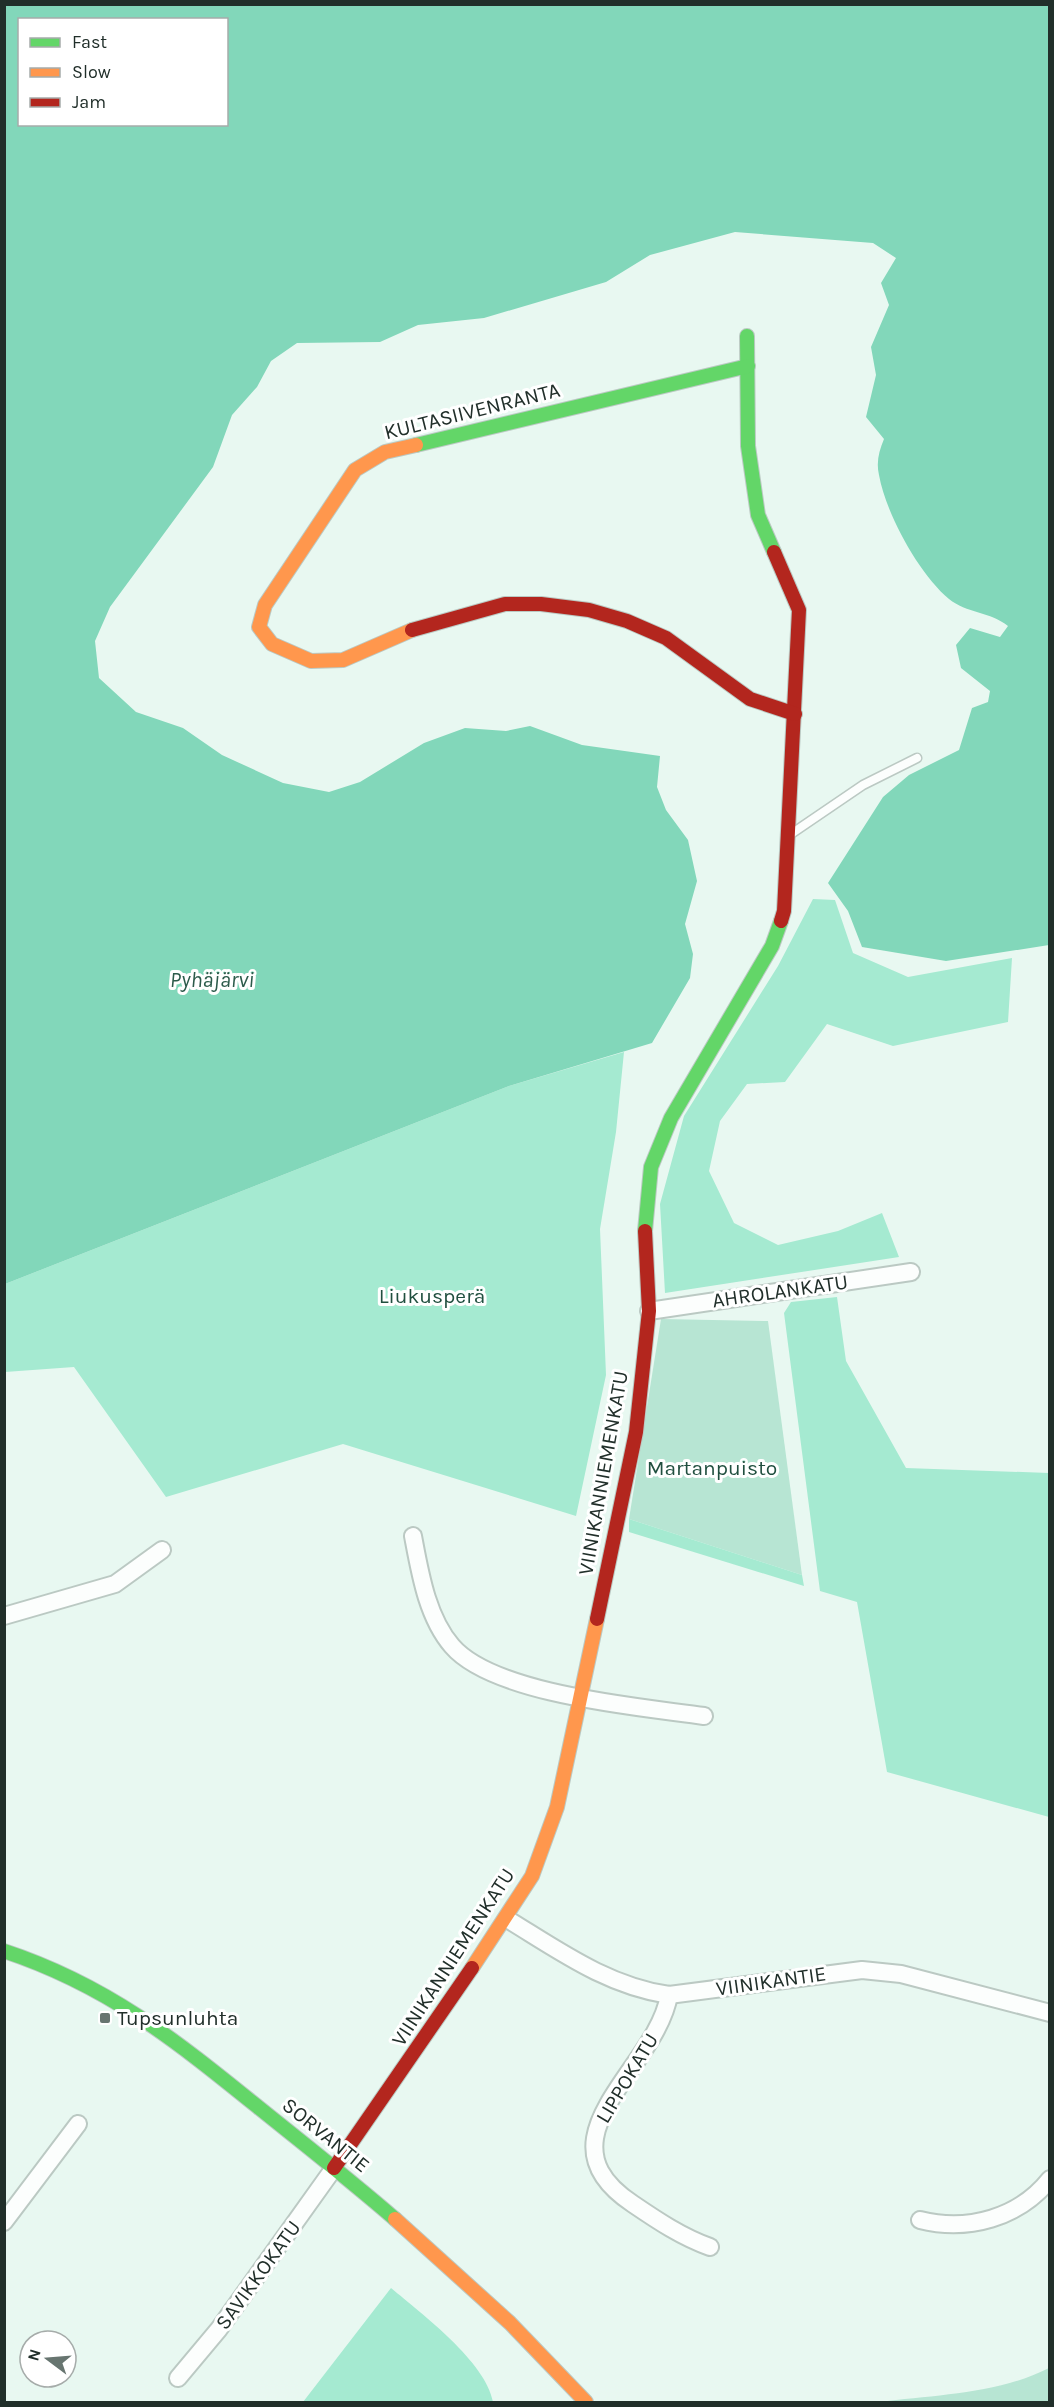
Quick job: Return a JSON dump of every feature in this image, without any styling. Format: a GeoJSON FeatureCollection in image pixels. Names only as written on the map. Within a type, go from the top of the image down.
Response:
{"type":"FeatureCollection","features":[{"type":"Feature","properties":{"kind":"street","name":"VIINIKANNIEMENKATU"},"geometry":{"type":"LineString","coordinates":[[334,2168],[507,1919],[532,1876],[553,1817],[636,1432],[650,1311],[645,1221],[651,1167],[671,1118],[775,939],[786,894],[786,837],[795,714],[799,610],[758,515],[748,446],[747,336]]}},
{"type":"Feature","properties":{"kind":"street","name":"KULTASIIVENRANTA"},"geometry":{"type":"LineString","coordinates":[[748,366],[385,452],[355,470],[266,604],[259,627],[272,644],[311,661],[343,660],[418,627],[506,604],[541,604],[589,610],[627,621],[666,638],[750,699],[795,714]]}},
{"type":"Feature","properties":{"kind":"street","name":"AHROLANKATU"},"geometry":{"type":"LineString","coordinates":[[650,1311],[911,1272]]}},
{"type":"Feature","properties":{"kind":"street"},"geometry":{"type":"LineString","coordinates":[[413,1536],[422,1583],[434,1614],[452,1647],[475,1664],[500,1676],[580,1697],[704,1716]]}},
{"type":"Feature","properties":{"kind":"street"},"geometry":{"type":"LineString","coordinates":[[4,1616],[116,1584],[162,1550]]}},
{"type":"Feature","properties":{"kind":"street","name":"VIINIKANTIE"},"geometry":{"type":"LineString","coordinates":[[507,1919],[594,1972],[637,1989],[669,1995],[862,1970],[901,1974],[1050,2013]]}},
{"type":"Feature","properties":{"kind":"street","name":"SORVANTIE"},"geometry":{"type":"LineString","coordinates":[[4,1951],[60,1969],[117,1999],[161,2030],[334,2168],[460,2275],[541,2353],[586,2403]]}},
{"type":"Feature","properties":{"kind":"street","name":"LIPPOKATU"},"geometry":{"type":"LineString","coordinates":[[669,1995],[657,2028],[601,2118],[594,2137],[595,2158],[606,2181],[622,2197],[675,2231],[710,2247]]}},
{"type":"Feature","properties":{"kind":"street"},"geometry":{"type":"LineString","coordinates":[[4,2222],[78,2124]]}},
{"type":"Feature","properties":{"kind":"street","name":"SAVIKKOKATU"},"geometry":{"type":"LineString","coordinates":[[178,2378],[214,2336],[334,2168]]}},
{"type":"Feature","properties":{"kind":"street"},"geometry":{"type":"LineString","coordinates":[[920,2220],[946,2224],[973,2223],[1011,2213],[1038,2194],[1050,2179]]}},
{"type":"Feature","properties":{"kind":"lane"},"geometry":{"type":"LineString","coordinates":[[786,837],[863,785],[917,758]]}},
{"type":"Feature","properties":{"kind":"green space"},"geometry":{"type":"Polygon","coordinates":[[[813,899],[835,900],[853,953],[908,977],[1012,958],[1008,1022],[893,1046],[827,1024],[785,1082],[747,1084],[720,1121],[709,1171],[734,1223],[778,1245],[838,1231],[882,1213],[899,1257],[665,1293],[660,1204],[684,1116],[778,966],[813,899]]]}},
{"type":"Feature","properties":{"kind":"green space","name":"Liukusperä"},"geometry":{"type":"Polygon","coordinates":[[[624,1052],[616,1132],[600,1229],[606,1375],[576,1516],[343,1444],[166,1497],[74,1367],[5,1372],[5,1284],[509,1086],[624,1052]]]}},
{"type":"Feature","properties":{"kind":"green space"},"geometry":{"type":"Polygon","coordinates":[[[837,1297],[846,1361],[906,1468],[1049,1473],[1049,1817],[887,1772],[857,1602],[820,1591],[784,1313],[791,1302],[837,1297]]]}},
{"type":"Feature","properties":{"kind":"green space","name":"Martanpuisto"},"geometry":{"type":"Polygon","coordinates":[[[661,1319],[768,1321],[802,1575],[629,1519],[661,1319]]]}},
{"type":"Feature","properties":{"kind":"green space"},"geometry":{"type":"Polygon","coordinates":[[[629,1519],[802,1575],[804,1586],[629,1532],[629,1519]]]}},
{"type":"Feature","properties":{"kind":"green space"},"geometry":{"type":"Polygon","coordinates":[[[391,2288],[466,2355],[488,2387],[493,2402],[303,2402],[391,2288]]]}},
{"type":"Feature","properties":{"kind":"green space"},"geometry":{"type":"Polygon","coordinates":[[[1049,2368],[1049,2402],[879,2402],[988,2388],[1029,2377],[1049,2368]]]}},
{"type":"Feature","properties":{"kind":"water","name":"Pyhäjärvi"},"geometry":{"type":"Polygon","coordinates":[[[5,4],[1049,5],[1049,945],[946,961],[862,947],[848,911],[828,883],[883,797],[909,775],[959,750],[972,708],[988,702],[990,691],[961,668],[956,645],[970,628],[1000,637],[1008,626],[994,618],[956,604],[926,575],[896,525],[883,490],[878,466],[879,452],[884,439],[866,417],[876,375],[871,347],[889,305],[881,283],[896,258],[873,243],[735,232],[650,255],[606,282],[484,318],[418,325],[380,342],[297,343],[271,361],[257,387],[232,415],[213,467],[110,607],[95,641],[99,678],[136,712],[183,728],[222,755],[283,783],[329,792],[360,782],[424,743],[465,728],[506,731],[530,726],[582,745],[660,756],[657,787],[666,810],[688,840],[697,881],[685,924],[693,954],[690,978],[652,1043],[509,1086],[5,1284],[5,4]]]}},
{"type":"Feature","properties":{"kind":"traffic: fast"},"geometry":{"type":"LineString","coordinates":[[747,336],[748,446],[758,515],[774,552]]}},
{"type":"Feature","properties":{"kind":"traffic: fast"},"geometry":{"type":"LineString","coordinates":[[416,445],[748,366]]}},
{"type":"Feature","properties":{"kind":"traffic: fast"},"geometry":{"type":"LineString","coordinates":[[645,1231],[651,1167],[671,1118],[772,946],[781,921]]}},
{"type":"Feature","properties":{"kind":"traffic: fast"},"geometry":{"type":"LineString","coordinates":[[4,1951],[75,1980],[108,1998],[168,2037],[395,2219]]}},
{"type":"Feature","properties":{"kind":"traffic: slow"},"geometry":{"type":"LineString","coordinates":[[412,630],[343,660],[311,661],[272,644],[259,627],[265,605],[355,470],[385,452],[416,445]]}},
{"type":"Feature","properties":{"kind":"traffic: slow"},"geometry":{"type":"LineString","coordinates":[[472,1968],[532,1876],[557,1807],[597,1619]]}},
{"type":"Feature","properties":{"kind":"traffic: slow"},"geometry":{"type":"LineString","coordinates":[[395,2219],[510,2323],[586,2402]]}},
{"type":"Feature","properties":{"kind":"traffic: jam"},"geometry":{"type":"LineString","coordinates":[[774,552],[799,610],[784,911],[781,921]]}},
{"type":"Feature","properties":{"kind":"traffic: jam"},"geometry":{"type":"LineString","coordinates":[[412,630],[505,604],[541,604],[589,610],[627,621],[666,638],[750,699],[795,714]]}},
{"type":"Feature","properties":{"kind":"traffic: jam"},"geometry":{"type":"LineString","coordinates":[[597,1619],[636,1432],[649,1311],[645,1231]]}},
{"type":"Feature","properties":{"kind":"traffic: jam"},"geometry":{"type":"LineString","coordinates":[[334,2168],[472,1968]]}},
{"type":"Feature","properties":{"kind":"place","name":"Tupsunluhta"},"geometry":{"type":"Point","coordinates":[105,2018]}}]}
